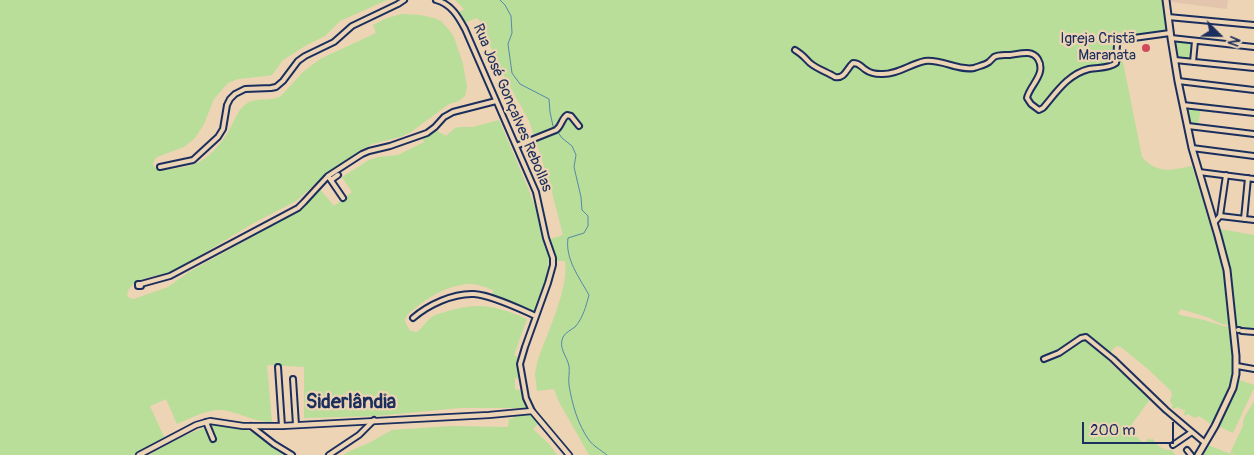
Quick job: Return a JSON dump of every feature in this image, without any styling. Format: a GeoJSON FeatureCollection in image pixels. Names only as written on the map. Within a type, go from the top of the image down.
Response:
{"type":"FeatureCollection","features":[{"type":"Feature","properties":{"kind":"main road"},"geometry":{"type":"LineString","coordinates":[[1166,0],[1174,60],[1192,148],[1227,270],[1233,325],[1238,331],[1237,366],[1232,388],[1198,455]]}},
{"type":"Feature","properties":{"kind":"street"},"geometry":{"type":"LineString","coordinates":[[160,167],[193,160],[218,138],[223,129],[227,105],[235,94],[244,89],[276,87],[283,82],[298,61],[305,56],[334,42],[352,26],[404,0]]}},
{"type":"Feature","properties":{"kind":"street","name":"Rua José Gonçalves Rebollas"},"geometry":{"type":"LineString","coordinates":[[436,0],[448,6],[461,22],[536,192],[553,260],[548,283],[520,364],[526,398],[532,411],[569,455]]}},
{"type":"Feature","properties":{"kind":"street"},"geometry":{"type":"LineString","coordinates":[[1168,17],[1254,26]]}},
{"type":"Feature","properties":{"kind":"street"},"geometry":{"type":"LineString","coordinates":[[795,50],[815,66],[839,78],[843,76],[854,62],[858,63],[866,71],[888,74],[926,61],[960,68],[972,68],[984,65],[997,56],[1021,53],[1031,54],[1037,58],[1040,67],[1038,78],[1027,98],[1039,110],[1072,77],[1086,70],[1110,66],[1116,63],[1118,58],[1116,46],[1119,40],[1170,35],[1195,41],[1254,47]]}},
{"type":"Feature","properties":{"kind":"street"},"geometry":{"type":"LineString","coordinates":[[1193,62],[1195,41]]}},
{"type":"Feature","properties":{"kind":"street"},"geometry":{"type":"LineString","coordinates":[[1174,60],[1254,68]]}},
{"type":"Feature","properties":{"kind":"street"},"geometry":{"type":"LineString","coordinates":[[1178,81],[1254,90]]}},
{"type":"Feature","properties":{"kind":"street"},"geometry":{"type":"LineString","coordinates":[[141,284],[170,276],[298,208],[314,190],[356,158],[369,151],[427,133],[447,114],[496,101]]}},
{"type":"Feature","properties":{"kind":"street"},"geometry":{"type":"LineString","coordinates":[[1183,105],[1254,113]]}},
{"type":"Feature","properties":{"kind":"street"},"geometry":{"type":"LineString","coordinates":[[516,146],[556,130],[567,115],[579,126]]}},
{"type":"Feature","properties":{"kind":"street"},"geometry":{"type":"LineString","coordinates":[[1188,126],[1254,134]]}},
{"type":"Feature","properties":{"kind":"street"},"geometry":{"type":"LineString","coordinates":[[1192,148],[1254,156]]}},
{"type":"Feature","properties":{"kind":"street"},"geometry":{"type":"LineString","coordinates":[[1199,172],[1254,179]]}},
{"type":"Feature","properties":{"kind":"street"},"geometry":{"type":"LineString","coordinates":[[330,178],[338,175]]}},
{"type":"Feature","properties":{"kind":"street"},"geometry":{"type":"LineString","coordinates":[[1214,223],[1219,216],[1226,175]]}},
{"type":"Feature","properties":{"kind":"street"},"geometry":{"type":"LineString","coordinates":[[330,178],[343,198]]}},
{"type":"Feature","properties":{"kind":"street"},"geometry":{"type":"LineString","coordinates":[[1244,219],[1248,178]]}},
{"type":"Feature","properties":{"kind":"street"},"geometry":{"type":"LineString","coordinates":[[1211,213],[1219,216],[1254,220]]}},
{"type":"Feature","properties":{"kind":"street"},"geometry":{"type":"LineString","coordinates":[[413,318],[425,309],[450,298],[468,294],[475,294],[506,304],[536,316]]}},
{"type":"Feature","properties":{"kind":"street"},"geometry":{"type":"LineString","coordinates":[[1238,331],[1254,332]]}},
{"type":"Feature","properties":{"kind":"street"},"geometry":{"type":"LineString","coordinates":[[1044,359],[1059,353],[1084,337],[1088,338],[1205,443]]}},
{"type":"Feature","properties":{"kind":"street"},"geometry":{"type":"LineString","coordinates":[[1237,366],[1254,369]]}},
{"type":"Feature","properties":{"kind":"street"},"geometry":{"type":"LineString","coordinates":[[278,367],[282,426]]}},
{"type":"Feature","properties":{"kind":"street"},"geometry":{"type":"LineString","coordinates":[[293,379],[296,425]]}},
{"type":"Feature","properties":{"kind":"street"},"geometry":{"type":"LineString","coordinates":[[139,455],[196,425],[213,421],[251,426],[282,426],[532,411]]}},
{"type":"Feature","properties":{"kind":"street"},"geometry":{"type":"LineString","coordinates":[[329,455],[359,435],[374,420]]}},
{"type":"Feature","properties":{"kind":"street"},"geometry":{"type":"LineString","coordinates":[[206,422],[213,439]]}},
{"type":"Feature","properties":{"kind":"street"},"geometry":{"type":"LineString","coordinates":[[251,426],[292,455]]}},
{"type":"Feature","properties":{"kind":"street"},"geometry":{"type":"LineString","coordinates":[[1173,445],[1192,432]]}},
{"type":"Feature","properties":{"kind":"street"},"geometry":{"type":"LineString","coordinates":[[1187,450],[1191,455]]}},
{"type":"Feature","properties":{"kind":"shaded area"},"geometry":{"type":"Polygon","coordinates":[[[1171,0],[1228,0],[1227,9],[1171,2],[1171,0]]]}},
{"type":"Feature","properties":{"kind":"green space"},"geometry":{"type":"Polygon","coordinates":[[[0,0],[387,0],[340,21],[325,36],[283,60],[272,75],[238,79],[228,83],[214,99],[204,124],[195,138],[184,147],[155,159],[153,164],[155,167],[163,169],[188,166],[202,160],[221,143],[239,111],[246,104],[280,97],[303,72],[320,59],[376,33],[373,25],[387,18],[402,14],[420,15],[441,21],[454,37],[463,64],[467,87],[465,96],[459,101],[449,104],[411,132],[400,137],[372,144],[361,150],[323,177],[296,201],[252,224],[176,270],[135,283],[127,294],[129,298],[134,299],[168,287],[189,272],[295,213],[319,188],[334,206],[352,192],[342,177],[369,160],[398,155],[424,142],[422,137],[435,130],[446,136],[455,128],[473,127],[499,120],[528,188],[549,257],[547,277],[534,312],[492,295],[493,290],[466,284],[451,287],[432,296],[409,313],[405,321],[411,331],[417,332],[435,315],[472,306],[490,307],[507,311],[527,319],[514,355],[518,357],[517,364],[521,379],[515,378],[515,389],[522,391],[527,408],[460,408],[376,416],[304,418],[304,367],[267,365],[272,422],[228,411],[216,410],[199,414],[177,424],[166,399],[150,406],[164,437],[134,455],[0,455],[0,0]]]}},
{"type":"Feature","properties":{"kind":"green space"},"geometry":{"type":"Polygon","coordinates":[[[455,0],[1162,0],[1166,32],[1119,38],[1120,47],[1142,157],[1154,167],[1160,169],[1172,170],[1192,166],[1226,279],[1230,325],[1222,324],[1181,309],[1178,313],[1230,327],[1233,351],[1232,373],[1224,399],[1211,424],[1199,416],[1195,418],[1188,414],[1185,416],[1185,410],[1178,407],[1173,409],[1170,401],[1171,391],[1149,370],[1118,346],[1111,353],[1111,364],[1151,398],[1132,424],[1133,432],[1144,443],[1149,438],[1150,440],[1153,439],[1160,447],[1165,450],[1171,450],[1176,455],[589,455],[559,402],[554,389],[537,391],[535,374],[537,363],[556,312],[564,285],[565,273],[565,261],[556,261],[550,239],[563,235],[549,181],[529,121],[500,69],[479,20],[477,18],[463,23],[458,13],[464,9],[455,0]]]}},
{"type":"Feature","properties":{"kind":"green space"},"geometry":{"type":"Polygon","coordinates":[[[1176,40],[1194,42],[1193,60],[1178,58],[1176,40]]]}},
{"type":"Feature","properties":{"kind":"green space"},"geometry":{"type":"Polygon","coordinates":[[[1187,107],[1201,109],[1198,125],[1190,124],[1187,107]]]}},
{"type":"Feature","properties":{"kind":"green space"},"geometry":{"type":"Polygon","coordinates":[[[1220,229],[1254,235],[1254,329],[1236,326],[1227,261],[1220,229]]]}},
{"type":"Feature","properties":{"kind":"green space"},"geometry":{"type":"Polygon","coordinates":[[[1239,380],[1254,385],[1254,388],[1233,433],[1218,426],[1239,380]]]}},
{"type":"Feature","properties":{"kind":"green space"},"geometry":{"type":"Polygon","coordinates":[[[1254,401],[1254,455],[1230,453],[1243,426],[1245,417],[1254,401]]]}},
{"type":"Feature","properties":{"kind":"green space"},"geometry":{"type":"Polygon","coordinates":[[[531,414],[539,423],[533,429],[550,445],[557,455],[343,455],[392,430],[450,426],[508,427],[509,419],[514,418],[514,415],[531,414]]]}},
{"type":"Feature","properties":{"kind":"green space"},"geometry":{"type":"Polygon","coordinates":[[[212,425],[250,431],[287,455],[149,455],[180,438],[212,425]]]}},
{"type":"Feature","properties":{"kind":"green space"},"geometry":{"type":"Polygon","coordinates":[[[1208,445],[1233,455],[1203,455],[1208,445]]]}},
{"type":"Feature","properties":{"kind":"waterway"},"geometry":{"type":"LineString","coordinates":[[500,0],[511,16],[512,33],[508,44],[512,73],[520,84],[549,99],[554,128]]}},
{"type":"Feature","properties":{"kind":"waterway"},"geometry":{"type":"LineString","coordinates":[[557,131],[572,146],[576,155],[574,167],[582,210],[588,216],[588,226],[584,233],[568,238],[571,261],[589,295],[580,320],[563,337],[563,352],[569,366],[569,385],[579,421],[591,442],[607,455]]}},
{"type":"Feature","properties":{"kind":"place","name":"Igreja Cristã Maranata"},"geometry":{"type":"Point","coordinates":[1146,48]}},
{"type":"Feature","properties":{"kind":"district","name":"Siderlândia"},"geometry":{"type":"Point","coordinates":[351,403]}}]}
